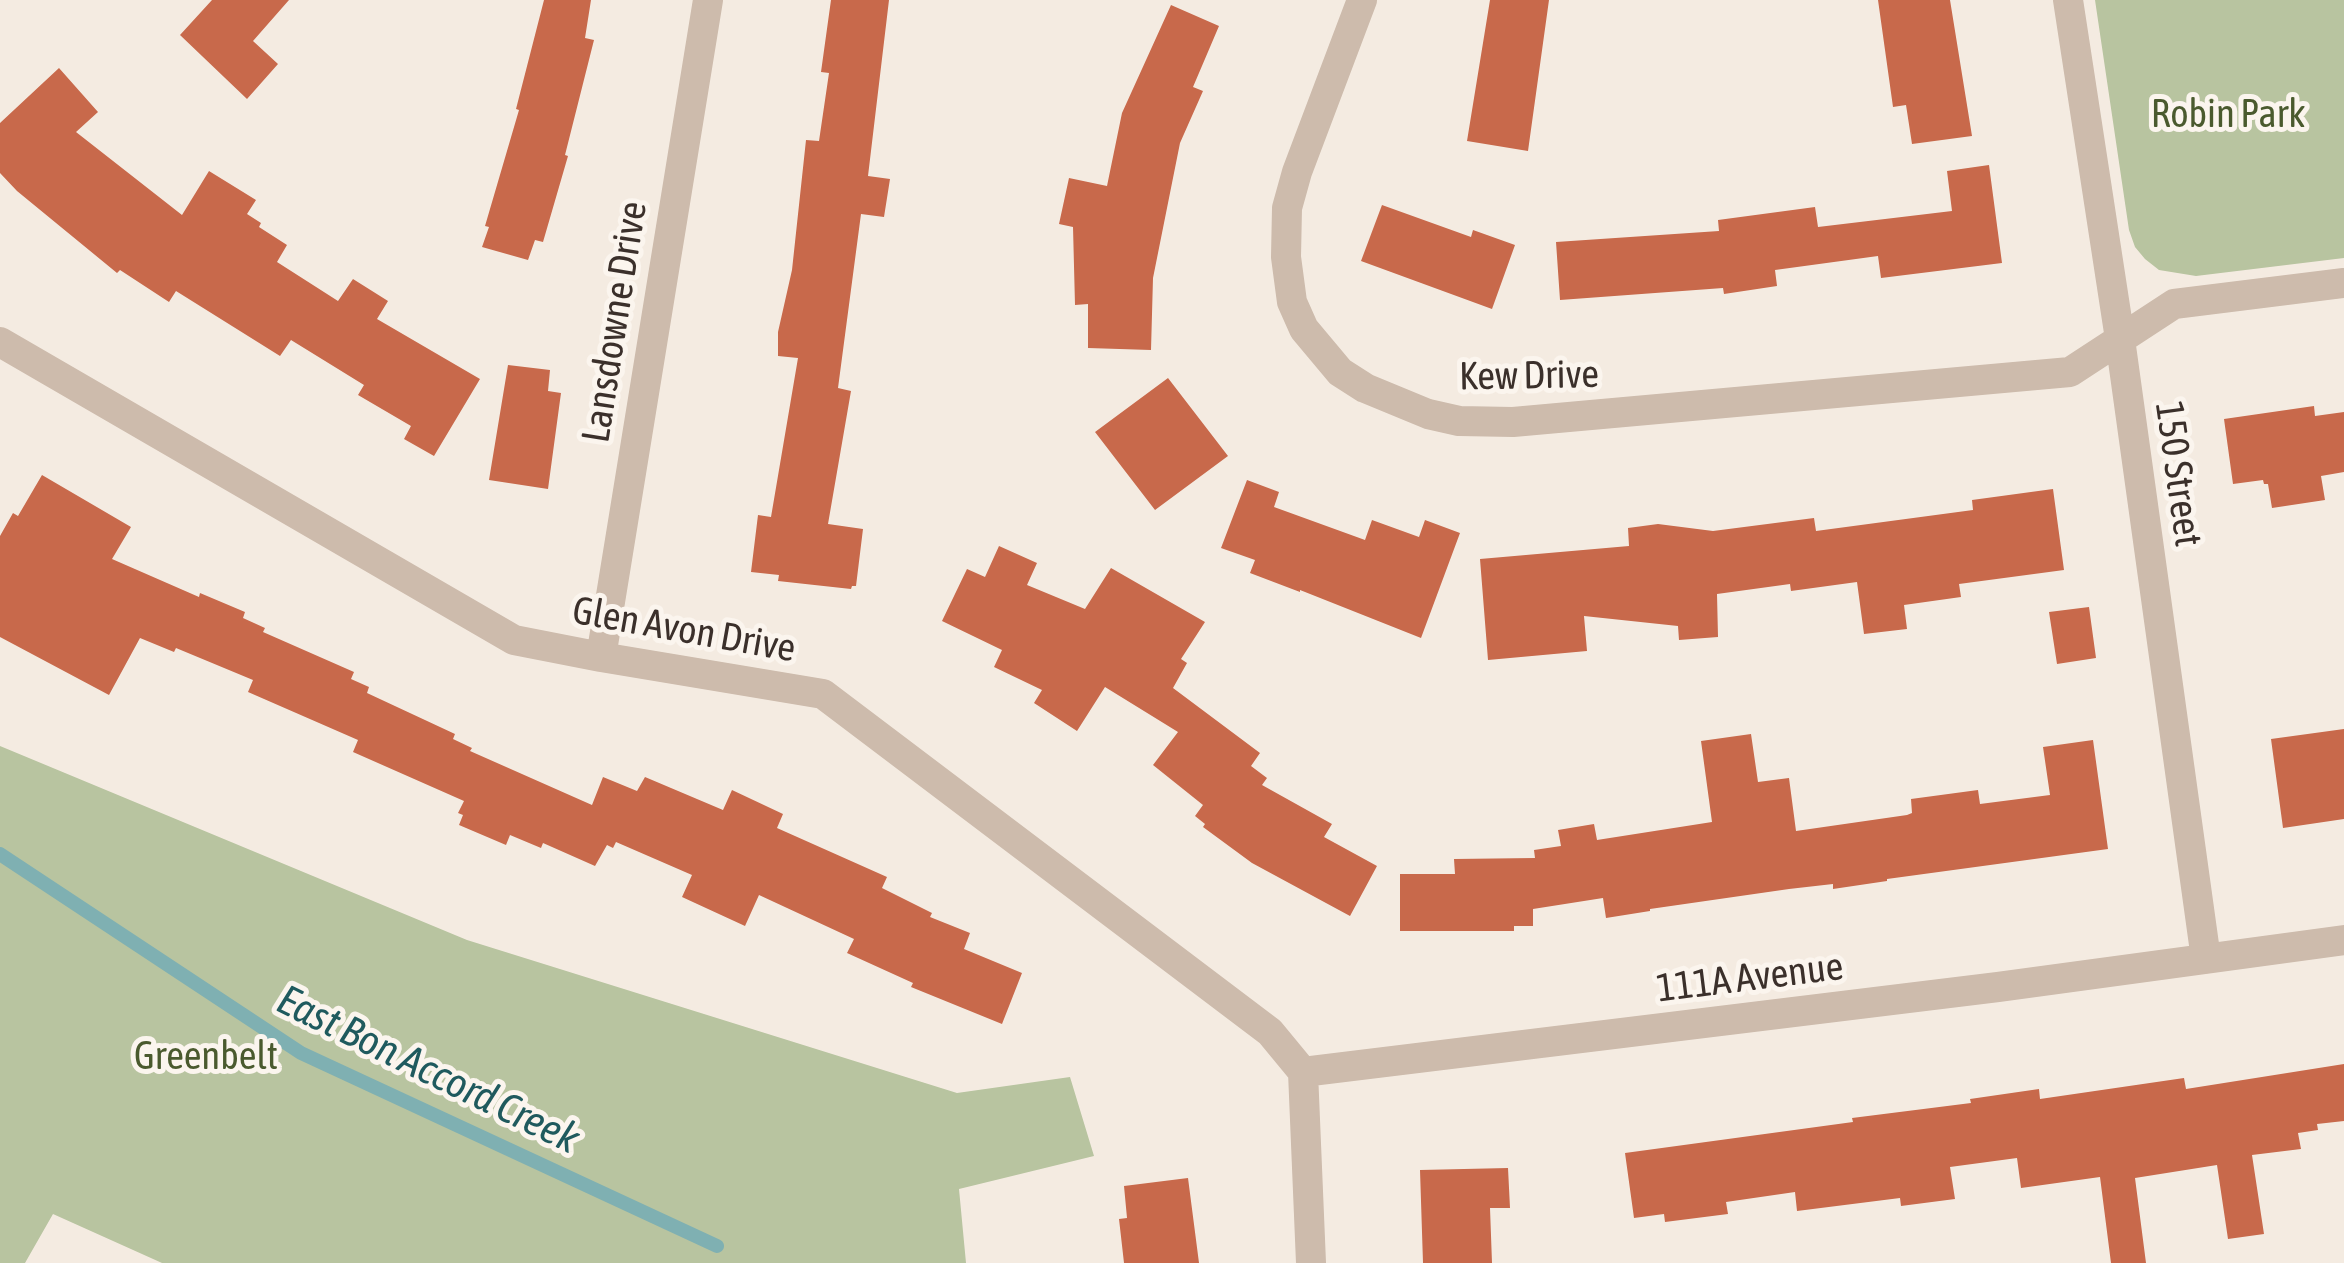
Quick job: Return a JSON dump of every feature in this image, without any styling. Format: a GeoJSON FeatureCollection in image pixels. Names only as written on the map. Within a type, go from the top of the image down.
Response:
{"type":"FeatureCollection","features":[{"type":"Feature","properties":{"kind":"street","name":"Lansdowne Drive"},"geometry":{"type":"LineString","coordinates":[[601,657],[708,0]]}},
{"type":"Feature","properties":{"kind":"street","name":"Kew Drive"},"geometry":{"type":"LineString","coordinates":[[1362,0],[1287,208],[1286,257],[1292,302],[1304,329],[1340,372],[1365,388],[1428,414],[1459,421],[1513,422],[2070,373],[2174,304],[2344,283]]}},
{"type":"Feature","properties":{"kind":"street","name":"150 Street"},"geometry":{"type":"LineString","coordinates":[[2068,0],[2206,959]]}},
{"type":"Feature","properties":{"kind":"street","name":"Glen Avon Drive"},"geometry":{"type":"LineString","coordinates":[[0,342],[514,640],[824,694],[1270,1032],[1303,1072]]}},
{"type":"Feature","properties":{"kind":"street","name":"111A Avenue"},"geometry":{"type":"LineString","coordinates":[[1303,1072],[2344,940]]}},
{"type":"Feature","properties":{"kind":"street"},"geometry":{"type":"LineString","coordinates":[[1303,1072],[1311,1263]]}},
{"type":"Feature","properties":{"kind":"green space","name":"Robin Park"},"geometry":{"type":"Polygon","coordinates":[[[2095,0],[2344,0],[2344,258],[2196,276],[2159,270],[2145,259],[2129,230],[2095,0]]]}},
{"type":"Feature","properties":{"kind":"green space","name":"Greenbelt"},"geometry":{"type":"Polygon","coordinates":[[[0,746],[467,940],[957,1093],[1070,1077],[1094,1156],[959,1189],[966,1263],[162,1263],[53,1214],[25,1263],[0,1263],[0,746]]]}},
{"type":"Feature","properties":{"kind":"building"},"geometry":{"type":"Polygon","coordinates":[[[212,0],[289,0],[253,41],[278,64],[247,99],[180,35],[212,0]]]}},
{"type":"Feature","properties":{"kind":"building"},"geometry":{"type":"Polygon","coordinates":[[[544,0],[591,0],[585,38],[594,40],[543,242],[535,240],[528,260],[482,247],[544,0]]]}},
{"type":"Feature","properties":{"kind":"building"},"geometry":{"type":"Polygon","coordinates":[[[831,0],[889,0],[868,176],[890,179],[884,217],[861,214],[838,388],[851,391],[828,524],[863,529],[856,586],[851,589],[778,581],[779,575],[751,572],[758,515],[771,517],[798,358],[778,356],[778,332],[792,270],[806,140],[819,141],[829,73],[821,72],[831,0]]]}},
{"type":"Feature","properties":{"kind":"building"},"geometry":{"type":"Polygon","coordinates":[[[1490,0],[1549,0],[1528,151],[1467,141],[1490,0]]]}},
{"type":"Feature","properties":{"kind":"building"},"geometry":{"type":"Polygon","coordinates":[[[1878,0],[1950,0],[1972,136],[1912,144],[1906,105],[1893,107],[1878,0]]]}},
{"type":"Feature","properties":{"kind":"building"},"geometry":{"type":"Polygon","coordinates":[[[1171,5],[1219,26],[1193,87],[1203,91],[1180,143],[1153,278],[1151,350],[1088,348],[1088,304],[1075,305],[1073,227],[1059,224],[1069,178],[1107,186],[1122,113],[1171,5]]]}},
{"type":"Feature","properties":{"kind":"building"},"geometry":{"type":"Polygon","coordinates":[[[59,68],[98,112],[76,132],[182,215],[209,171],[256,200],[247,214],[287,245],[277,262],[338,301],[353,279],[388,301],[377,319],[480,379],[434,456],[404,439],[411,426],[358,395],[364,385],[291,340],[280,356],[176,291],[169,302],[120,270],[117,273],[17,191],[0,173],[0,123],[59,68]]]}},
{"type":"Feature","properties":{"kind":"building"},"geometry":{"type":"Polygon","coordinates":[[[1989,165],[2002,263],[1881,278],[1878,256],[1775,270],[1777,286],[1724,294],[1723,288],[1560,300],[1556,242],[1719,231],[1718,220],[1815,207],[1818,227],[1952,211],[1947,171],[1989,165]]]}},
{"type":"Feature","properties":{"kind":"building"},"geometry":{"type":"Polygon","coordinates":[[[1382,205],[1471,237],[1473,230],[1515,245],[1492,309],[1361,261],[1382,205]]]}},
{"type":"Feature","properties":{"kind":"building"},"geometry":{"type":"Polygon","coordinates":[[[508,365],[550,370],[548,391],[561,393],[548,489],[489,480],[508,365]]]}},
{"type":"Feature","properties":{"kind":"building"},"geometry":{"type":"Polygon","coordinates":[[[1168,378],[1228,456],[1155,510],[1095,432],[1168,378]]]}},
{"type":"Feature","properties":{"kind":"building"},"geometry":{"type":"Polygon","coordinates":[[[2314,406],[2315,416],[2344,412],[2344,472],[2321,476],[2325,500],[2272,508],[2263,480],[2233,484],[2224,419],[2314,406]]]}},
{"type":"Feature","properties":{"kind":"building"},"geometry":{"type":"Polygon","coordinates":[[[42,475],[131,527],[112,559],[245,612],[243,618],[265,628],[263,632],[354,672],[351,679],[369,687],[367,693],[455,734],[453,739],[472,748],[470,751],[592,805],[603,777],[637,791],[645,777],[723,810],[732,790],[783,814],[777,828],[887,877],[882,888],[932,913],[930,917],[970,933],[964,949],[1022,973],[1002,1024],[911,987],[913,983],[847,953],[854,939],[759,895],[745,926],[682,897],[692,875],[616,842],[613,848],[607,845],[595,866],[543,843],[541,848],[510,835],[506,845],[459,825],[464,801],[353,752],[358,740],[248,692],[253,680],[176,648],[174,652],[140,638],[109,695],[0,637],[0,536],[42,475]]]}},
{"type":"Feature","properties":{"kind":"building"},"geometry":{"type":"Polygon","coordinates":[[[1247,480],[1279,492],[1274,507],[1365,540],[1372,520],[1419,537],[1425,520],[1460,533],[1421,638],[1250,573],[1255,560],[1221,548],[1247,480]]]}},
{"type":"Feature","properties":{"kind":"building"},"geometry":{"type":"Polygon","coordinates":[[[2053,489],[2064,570],[1959,584],[1961,597],[1904,605],[1907,629],[1864,634],[1857,582],[1791,591],[1790,584],[1717,594],[1718,637],[1679,640],[1678,626],[1584,616],[1587,651],[1488,660],[1480,559],[1629,546],[1628,528],[1658,524],[1713,531],[1814,518],[1816,531],[1973,510],[1972,500],[2053,489]]]}},
{"type":"Feature","properties":{"kind":"building"},"geometry":{"type":"Polygon","coordinates":[[[999,546],[1037,563],[1027,585],[1085,609],[1111,568],[1205,622],[1181,659],[1187,663],[1173,688],[1260,753],[1251,766],[1267,778],[1262,785],[1332,824],[1324,837],[1377,866],[1350,916],[1252,863],[1203,827],[1195,816],[1203,805],[1153,765],[1178,732],[1105,687],[1077,731],[1034,703],[1042,690],[994,667],[1002,650],[942,621],[967,569],[985,577],[999,546]]]}},
{"type":"Feature","properties":{"kind":"building"},"geometry":{"type":"Polygon","coordinates":[[[2089,607],[2096,658],[2057,664],[2049,612],[2089,607]]]}},
{"type":"Feature","properties":{"kind":"building"},"geometry":{"type":"Polygon","coordinates":[[[2344,729],[2344,819],[2283,828],[2271,739],[2344,729]]]}},
{"type":"Feature","properties":{"kind":"building"},"geometry":{"type":"Polygon","coordinates":[[[1751,734],[1758,782],[1789,778],[1796,831],[1907,815],[1912,813],[1911,799],[1978,790],[1980,804],[2050,795],[2043,747],[2093,740],[2108,849],[1833,889],[1833,884],[1789,889],[1606,918],[1603,898],[1533,909],[1533,926],[1514,926],[1514,931],[1400,931],[1400,874],[1455,874],[1454,859],[1535,858],[1534,850],[1561,846],[1558,830],[1594,824],[1597,840],[1712,822],[1701,741],[1751,734]]]}},
{"type":"Feature","properties":{"kind":"building"},"geometry":{"type":"Polygon","coordinates":[[[2344,1064],[2344,1121],[2317,1124],[2318,1130],[2298,1133],[2301,1149],[2252,1155],[2264,1234],[2228,1239],[2217,1165],[2135,1178],[2146,1263],[2111,1263],[2100,1177],[2021,1188],[2017,1158],[1950,1167],[1955,1199],[1901,1206],[1900,1198],[1797,1211],[1795,1192],[1726,1202],[1728,1214],[1665,1222],[1664,1214],[1634,1218],[1625,1153],[1853,1122],[1852,1118],[2039,1089],[2040,1099],[2184,1078],[2186,1089],[2344,1064]]]}},
{"type":"Feature","properties":{"kind":"building"},"geometry":{"type":"Polygon","coordinates":[[[1508,1168],[1510,1208],[1490,1208],[1492,1263],[1423,1263],[1420,1170],[1508,1168]]]}},
{"type":"Feature","properties":{"kind":"building"},"geometry":{"type":"Polygon","coordinates":[[[1188,1178],[1199,1263],[1124,1263],[1119,1219],[1127,1218],[1124,1186],[1188,1178]]]}},
{"type":"Feature","properties":{"kind":"waterway","name":"East Bon Accord Creek"},"geometry":{"type":"LineString","coordinates":[[0,854],[301,1053],[717,1246]]}}]}
